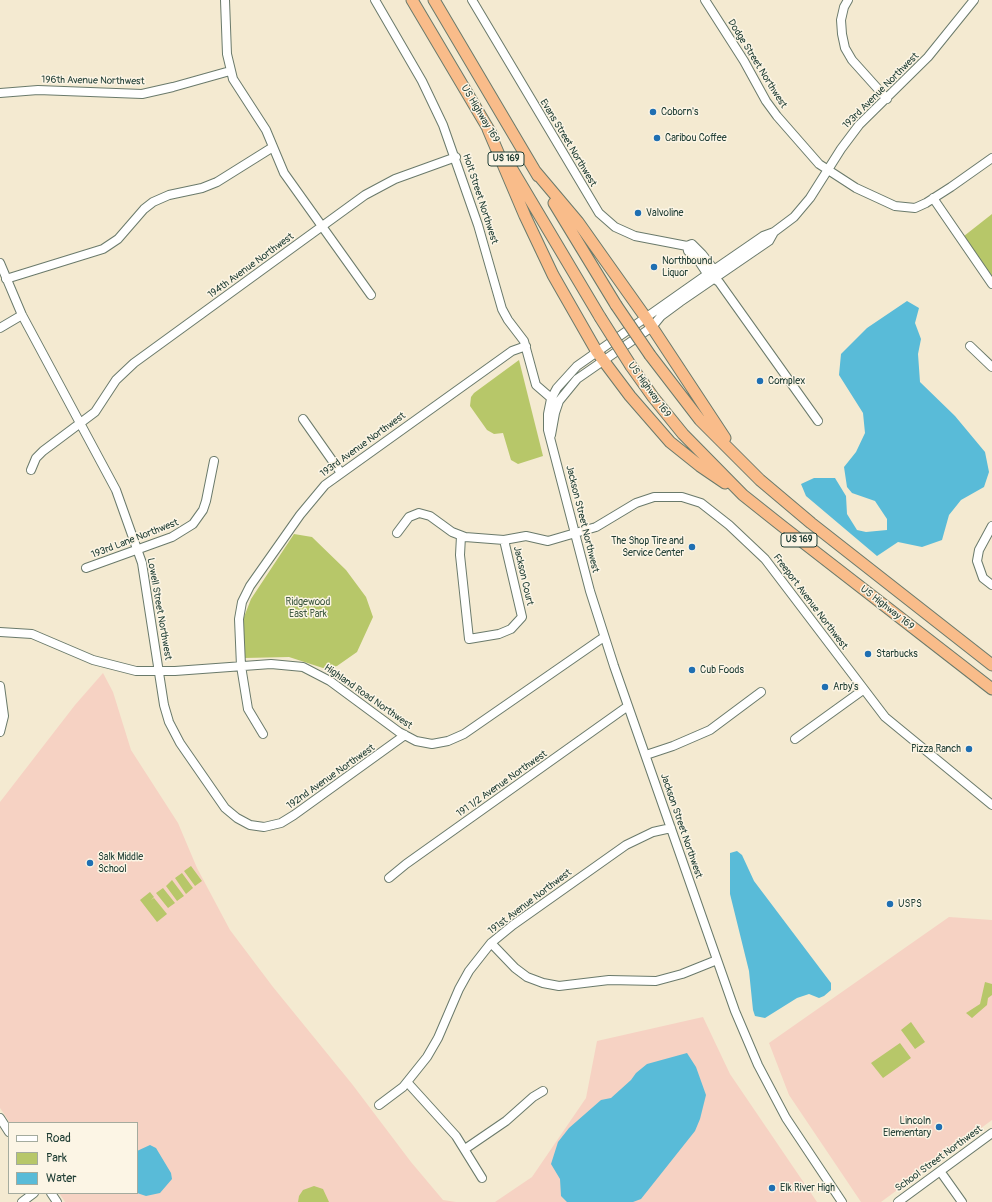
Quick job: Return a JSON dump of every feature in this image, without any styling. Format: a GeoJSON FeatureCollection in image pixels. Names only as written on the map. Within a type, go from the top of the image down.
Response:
{"type":"FeatureCollection","features":[{"type":"Feature","properties":{"kind":"highway","name":"US Highway 169"},"geometry":{"type":"LineString","coordinates":[[412,0],[600,317],[631,366],[653,397],[683,434],[744,495],[992,689]]}},
{"type":"Feature","properties":{"kind":"highway","name":"US Highway 169"},"geometry":{"type":"LineString","coordinates":[[434,0],[616,305],[650,355],[700,420],[760,480],[800,514],[992,665]]}},
{"type":"Feature","properties":{"kind":"highway"},"geometry":{"type":"LineString","coordinates":[[488,129],[525,216],[553,275],[601,356],[670,442],[700,466],[744,495]]}},
{"type":"Feature","properties":{"kind":"highway"},"geometry":{"type":"LineString","coordinates":[[535,171],[578,222],[649,323],[728,443],[760,480]]}},
{"type":"Feature","properties":{"kind":"street"},"geometry":{"type":"LineString","coordinates":[[224,0],[227,54],[230,71],[238,87],[262,122],[284,173],[371,295]]}},
{"type":"Feature","properties":{"kind":"street","name":"Holt Street Northwest"},"geometry":{"type":"LineString","coordinates":[[374,0],[422,81],[437,111],[456,157],[478,224],[504,313],[526,346],[536,385],[555,401]]}},
{"type":"Feature","properties":{"kind":"street","name":"Evans Street Northwest"},"geometry":{"type":"LineString","coordinates":[[472,0],[599,213],[615,227],[628,233],[687,246],[688,251],[713,275],[818,422]]}},
{"type":"Feature","properties":{"kind":"street","name":"Dodge Street Northwest"},"geometry":{"type":"LineString","coordinates":[[705,0],[744,61],[771,109],[814,159],[827,170]]}},
{"type":"Feature","properties":{"kind":"street"},"geometry":{"type":"LineString","coordinates":[[848,0],[844,7],[841,20],[845,48],[852,60],[887,99]]}},
{"type":"Feature","properties":{"kind":"street","name":"193rd Avenue Northwest"},"geometry":{"type":"LineString","coordinates":[[612,342],[661,316],[713,275],[769,241],[774,232],[805,205],[827,170],[859,125],[928,57],[974,0]]}},
{"type":"Feature","properties":{"kind":"street","name":"196th Avenue Northwest"},"geometry":{"type":"LineString","coordinates":[[0,93],[38,90],[142,94],[230,71]]}},
{"type":"Feature","properties":{"kind":"street"},"geometry":{"type":"LineString","coordinates":[[6,279],[103,249],[118,239],[144,209],[153,202],[169,195],[214,184],[273,147]]}},
{"type":"Feature","properties":{"kind":"street","name":"194th Avenue Northwest"},"geometry":{"type":"LineString","coordinates":[[31,470],[36,458],[43,451],[100,406],[116,380],[134,363],[365,196],[385,184],[456,157]]}},
{"type":"Feature","properties":{"kind":"street"},"geometry":{"type":"LineString","coordinates":[[827,170],[856,188],[902,208],[915,208],[933,198],[992,158]]}},
{"type":"Feature","properties":{"kind":"street"},"geometry":{"type":"LineString","coordinates":[[933,198],[992,284]]}},
{"type":"Feature","properties":{"kind":"street","name":"Lowell Street Northwest"},"geometry":{"type":"LineString","coordinates":[[0,263],[22,315],[116,490],[138,549],[146,584],[159,672],[169,722],[192,760],[231,814],[250,825],[264,827]]}},
{"type":"Feature","properties":{"kind":"street"},"geometry":{"type":"LineString","coordinates":[[0,328],[22,315]]}},
{"type":"Feature","properties":{"kind":"street","name":"193rd Avenue Northwest"},"geometry":{"type":"LineString","coordinates":[[618,351],[649,323]]}},
{"type":"Feature","properties":{"kind":"street","name":"Jackson Street Northwest"},"geometry":{"type":"LineString","coordinates":[[601,356],[612,342]]}},
{"type":"Feature","properties":{"kind":"street","name":"193rd Avenue Northwest"},"geometry":{"type":"LineString","coordinates":[[263,734],[248,709],[242,666],[239,623],[240,610],[246,594],[312,499],[325,485],[341,472],[512,351],[526,346]]}},
{"type":"Feature","properties":{"kind":"street"},"geometry":{"type":"LineString","coordinates":[[970,346],[992,367]]}},
{"type":"Feature","properties":{"kind":"street","name":"Jackson Street Northwest"},"geometry":{"type":"LineString","coordinates":[[618,351],[576,366],[565,377],[547,420],[578,532],[604,637],[717,960],[746,1038],[772,1092],[794,1131],[842,1202]]}},
{"type":"Feature","properties":{"kind":"street"},"geometry":{"type":"LineString","coordinates":[[303,419],[341,472]]}},
{"type":"Feature","properties":{"kind":"street","name":"193rd Lane Northwest"},"geometry":{"type":"LineString","coordinates":[[86,568],[172,537],[193,524],[203,510],[206,501],[214,461]]}},
{"type":"Feature","properties":{"kind":"street","name":"Freeport Avenue Northwest"},"geometry":{"type":"LineString","coordinates":[[461,536],[504,540],[526,536],[548,541],[596,527],[636,503],[654,497],[682,497],[701,504],[724,520],[766,559],[880,712],[892,724],[992,804]]}},
{"type":"Feature","properties":{"kind":"street"},"geometry":{"type":"LineString","coordinates":[[397,533],[409,518],[419,513],[430,516],[452,532],[461,536]]}},
{"type":"Feature","properties":{"kind":"street"},"geometry":{"type":"LineString","coordinates":[[992,526],[979,550],[976,561],[983,578],[992,585]]}},
{"type":"Feature","properties":{"kind":"street","name":"Jackson Court"},"geometry":{"type":"LineString","coordinates":[[461,536],[460,555],[470,639],[499,634],[511,629],[522,617],[504,540]]}},
{"type":"Feature","properties":{"kind":"street","name":"Highland Road Northwest"},"geometry":{"type":"LineString","coordinates":[[0,632],[32,634],[93,660],[115,667],[136,671],[159,672],[242,666],[283,664],[294,665],[313,671],[330,681],[405,736],[416,741],[432,744],[441,744],[456,738],[604,637]]}},
{"type":"Feature","properties":{"kind":"street"},"geometry":{"type":"LineString","coordinates":[[0,686],[4,716],[0,732]]}},
{"type":"Feature","properties":{"kind":"street"},"geometry":{"type":"LineString","coordinates":[[795,739],[863,690]]}},
{"type":"Feature","properties":{"kind":"street"},"geometry":{"type":"LineString","coordinates":[[646,755],[673,746],[710,730],[761,692]]}},
{"type":"Feature","properties":{"kind":"street","name":"191 1/2 Avenue Northwest"},"geometry":{"type":"LineString","coordinates":[[389,878],[406,864],[628,706]]}},
{"type":"Feature","properties":{"kind":"street","name":"192nd Avenue Northwest"},"geometry":{"type":"LineString","coordinates":[[264,827],[281,823],[294,816],[405,736]]}},
{"type":"Feature","properties":{"kind":"street","name":"191st Avenue Northwest"},"geometry":{"type":"LineString","coordinates":[[379,1105],[408,1082],[433,1048],[459,989],[469,971],[492,943],[513,925],[626,845],[653,832],[671,828]]}},
{"type":"Feature","properties":{"kind":"street"},"geometry":{"type":"LineString","coordinates":[[492,943],[515,968],[527,977],[543,983],[559,986],[609,980],[656,981],[682,974],[717,960]]}},
{"type":"Feature","properties":{"kind":"street"},"geometry":{"type":"LineString","coordinates":[[408,1082],[443,1120],[465,1148],[482,1178]]}},
{"type":"Feature","properties":{"kind":"street"},"geometry":{"type":"LineString","coordinates":[[465,1148],[506,1121],[533,1097],[543,1091]]}},
{"type":"Feature","properties":{"kind":"street"},"geometry":{"type":"LineString","coordinates":[[0,1118],[8,1130]]}},
{"type":"Feature","properties":{"kind":"street","name":"School Street Northwest"},"geometry":{"type":"LineString","coordinates":[[898,1202],[992,1133]]}},
{"type":"Feature","properties":{"kind":"street"},"geometry":{"type":"LineString","coordinates":[[940,1171],[962,1202]]}},
{"type":"Feature","properties":{"kind":"street"},"geometry":{"type":"LineString","coordinates":[[22,1202],[33,1194]]}},
{"type":"Feature","properties":{"kind":"shaded area"},"geometry":{"type":"Polygon","coordinates":[[[103,673],[113,692],[131,750],[178,823],[197,868],[230,930],[273,987],[352,1084],[411,1162],[443,1200],[456,1202],[65,1202],[60,1194],[138,1194],[138,1122],[9,1122],[0,1108],[0,802],[75,705],[103,673]]]}},
{"type":"Feature","properties":{"kind":"shaded area"},"geometry":{"type":"Polygon","coordinates":[[[949,917],[992,920],[992,1120],[881,1202],[861,1202],[789,1095],[769,1043],[949,917]]]}},
{"type":"Feature","properties":{"kind":"shaded area"},"geometry":{"type":"Polygon","coordinates":[[[703,1017],[730,1074],[817,1202],[495,1202],[532,1177],[586,1098],[597,1041],[703,1017]]]}},
{"type":"Feature","properties":{"kind":"green space"},"geometry":{"type":"Polygon","coordinates":[[[992,214],[992,276],[964,236],[992,214]]]}},
{"type":"Feature","properties":{"kind":"green space"},"geometry":{"type":"Polygon","coordinates":[[[519,360],[543,456],[518,464],[511,460],[503,433],[494,434],[487,430],[470,406],[471,397],[474,393],[519,360]]]}},
{"type":"Feature","properties":{"kind":"green space","name":"Ridgewood East Park"},"geometry":{"type":"Polygon","coordinates":[[[294,534],[312,537],[346,570],[366,597],[373,617],[357,652],[337,666],[326,669],[289,657],[244,658],[242,638],[244,617],[251,599],[294,534]]]}},
{"type":"Feature","properties":{"kind":"green space"},"geometry":{"type":"Polygon","coordinates":[[[191,866],[202,881],[195,886],[184,871],[191,866]]]}},
{"type":"Feature","properties":{"kind":"green space"},"geometry":{"type":"Polygon","coordinates":[[[182,873],[193,888],[186,894],[175,878],[182,873]]]}},
{"type":"Feature","properties":{"kind":"green space"},"geometry":{"type":"Polygon","coordinates":[[[172,880],[184,896],[177,901],[166,886],[172,880]]]}},
{"type":"Feature","properties":{"kind":"green space"},"geometry":{"type":"Polygon","coordinates":[[[163,888],[175,903],[168,908],[156,893],[163,888]]]}},
{"type":"Feature","properties":{"kind":"green space"},"geometry":{"type":"Polygon","coordinates":[[[150,892],[154,897],[151,900],[154,898],[167,914],[157,922],[140,900],[150,892]]]}},
{"type":"Feature","properties":{"kind":"green space"},"geometry":{"type":"Polygon","coordinates":[[[985,982],[992,984],[992,995],[988,998],[987,1005],[972,1018],[966,1013],[980,1004],[985,982]]]}},
{"type":"Feature","properties":{"kind":"green space"},"geometry":{"type":"Polygon","coordinates":[[[911,1022],[925,1042],[915,1049],[901,1030],[911,1022]]]}},
{"type":"Feature","properties":{"kind":"green space"},"geometry":{"type":"Polygon","coordinates":[[[900,1043],[911,1058],[883,1078],[871,1063],[900,1043]]]}},
{"type":"Feature","properties":{"kind":"green space"},"geometry":{"type":"Polygon","coordinates":[[[314,1186],[323,1189],[329,1202],[298,1202],[299,1196],[303,1190],[314,1186]]]}},
{"type":"Feature","properties":{"kind":"water"},"geometry":{"type":"Polygon","coordinates":[[[907,301],[919,308],[915,323],[921,339],[918,354],[920,382],[955,416],[985,452],[989,472],[984,487],[961,500],[949,515],[942,540],[922,547],[898,542],[877,556],[806,496],[801,484],[814,478],[835,478],[846,496],[847,514],[857,530],[866,532],[887,530],[887,519],[875,501],[852,493],[847,487],[844,467],[856,452],[865,433],[863,413],[839,375],[841,354],[867,328],[907,301]]]}},
{"type":"Feature","properties":{"kind":"water"},"geometry":{"type":"Polygon","coordinates":[[[737,851],[742,855],[754,881],[831,983],[831,990],[824,996],[819,998],[809,994],[797,998],[765,1018],[755,1016],[753,1010],[749,971],[730,894],[730,853],[737,851]]]}},
{"type":"Feature","properties":{"kind":"water"},"geometry":{"type":"Polygon","coordinates":[[[687,1053],[696,1067],[706,1095],[700,1119],[695,1131],[641,1199],[633,1202],[567,1202],[561,1196],[560,1179],[551,1164],[558,1142],[569,1128],[601,1100],[611,1098],[647,1064],[687,1053]]]}},
{"type":"Feature","properties":{"kind":"water"},"geometry":{"type":"Polygon","coordinates":[[[150,1145],[156,1148],[171,1173],[172,1179],[160,1193],[146,1196],[138,1193],[138,1151],[150,1145]]]}},
{"type":"Feature","properties":{"kind":"place","name":"Coborn's"},"geometry":{"type":"Point","coordinates":[653,112]}},
{"type":"Feature","properties":{"kind":"place","name":"Caribou Coffee"},"geometry":{"type":"Point","coordinates":[657,138]}},
{"type":"Feature","properties":{"kind":"place","name":"Valvoline"},"geometry":{"type":"Point","coordinates":[638,213]}},
{"type":"Feature","properties":{"kind":"place","name":"Northbound Liquor"},"geometry":{"type":"Point","coordinates":[654,267]}},
{"type":"Feature","properties":{"kind":"place","name":"Complex"},"geometry":{"type":"Point","coordinates":[760,381]}},
{"type":"Feature","properties":{"kind":"place","name":"The Shop Tire and Service Center"},"geometry":{"type":"Point","coordinates":[692,547]}},
{"type":"Feature","properties":{"kind":"place","name":"Starbucks"},"geometry":{"type":"Point","coordinates":[868,654]}},
{"type":"Feature","properties":{"kind":"place","name":"Cub Foods"},"geometry":{"type":"Point","coordinates":[692,670]}},
{"type":"Feature","properties":{"kind":"place","name":"Arby's"},"geometry":{"type":"Point","coordinates":[825,687]}},
{"type":"Feature","properties":{"kind":"place","name":"Pizza Ranch"},"geometry":{"type":"Point","coordinates":[969,749]}},
{"type":"Feature","properties":{"kind":"place","name":"Salk Middle School"},"geometry":{"type":"Point","coordinates":[90,863]}},
{"type":"Feature","properties":{"kind":"place","name":"USPS"},"geometry":{"type":"Point","coordinates":[890,904]}},
{"type":"Feature","properties":{"kind":"place","name":"Lincoln Elementary"},"geometry":{"type":"Point","coordinates":[939,1127]}},
{"type":"Feature","properties":{"kind":"place","name":"Elk River High"},"geometry":{"type":"Point","coordinates":[772,1188]}}]}
